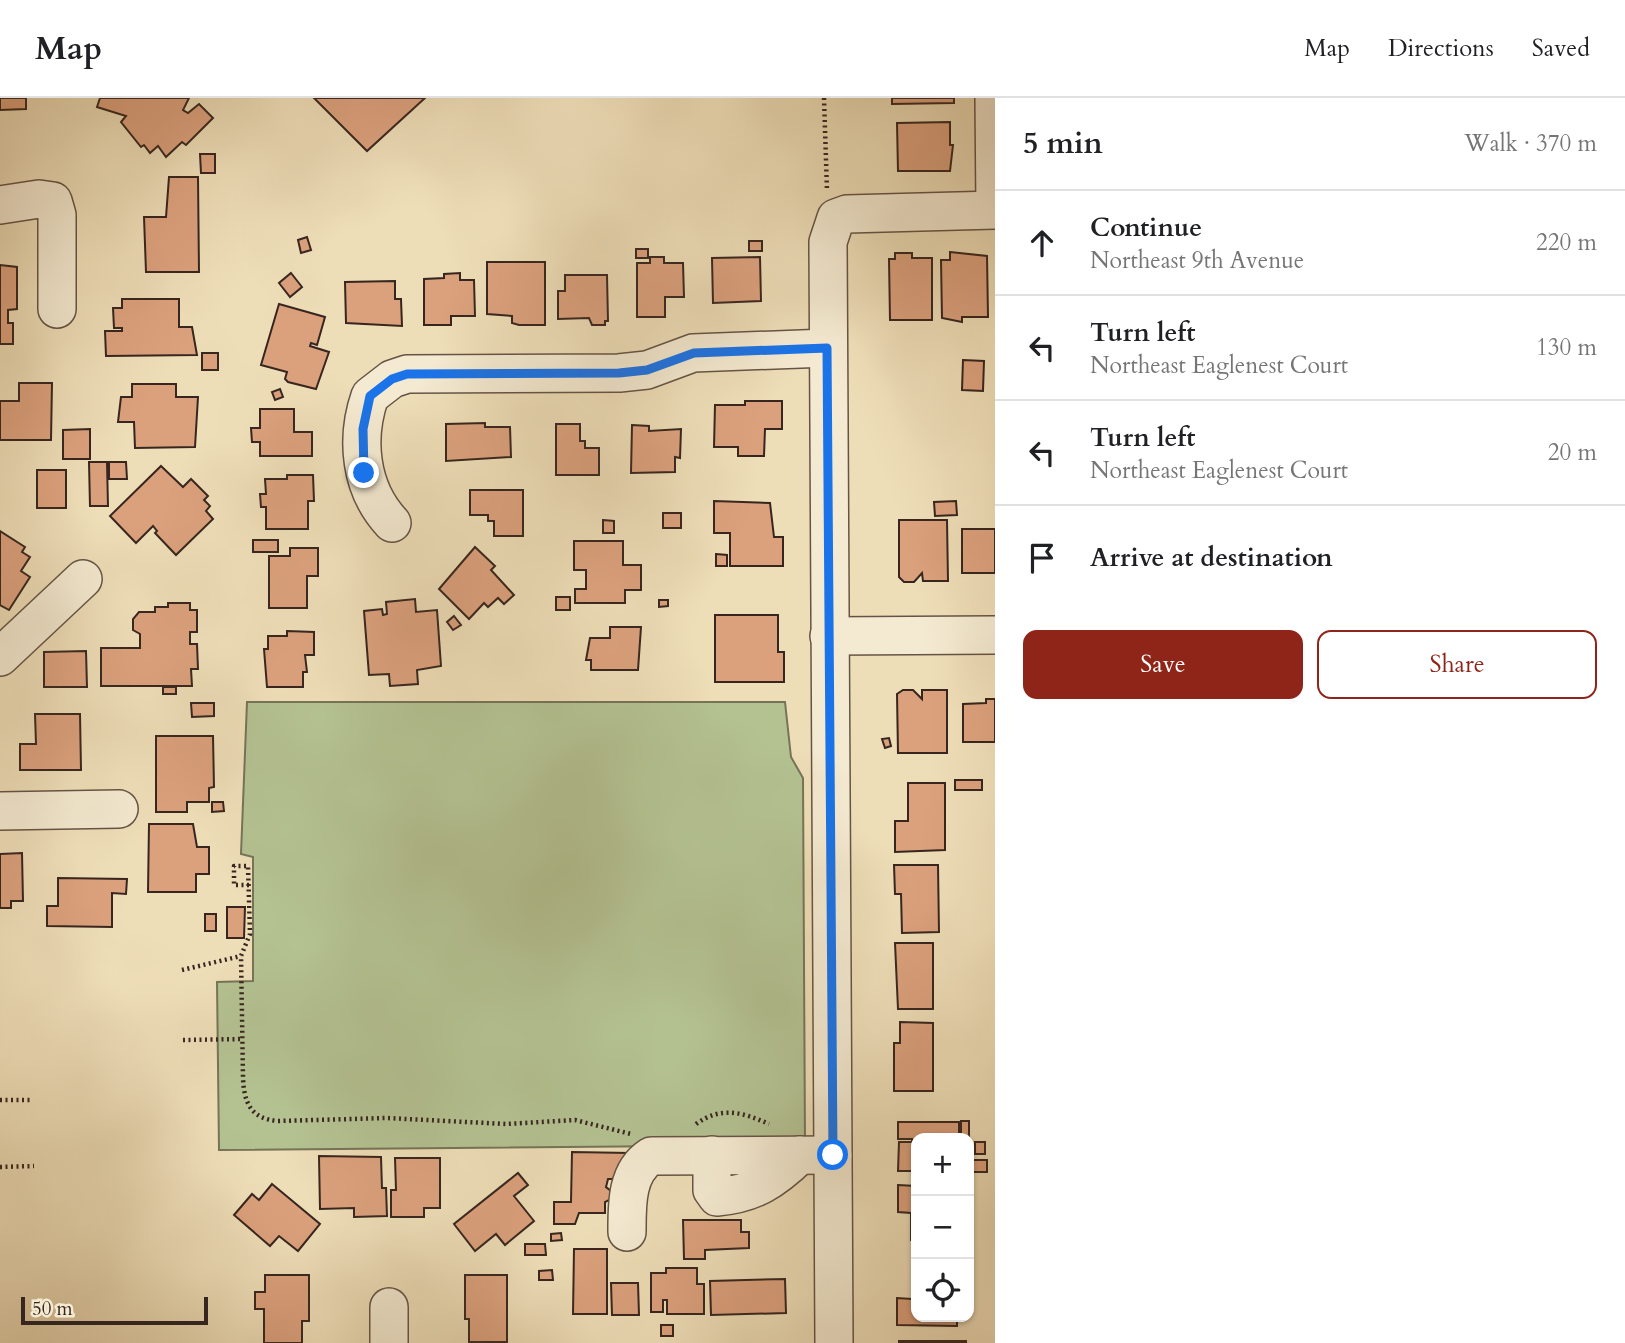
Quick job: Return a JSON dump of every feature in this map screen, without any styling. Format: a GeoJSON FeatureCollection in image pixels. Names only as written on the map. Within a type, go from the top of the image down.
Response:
{"type":"FeatureCollection","features":[{"type":"Feature","properties":{"kind":"street"},"geometry":{"type":"LineString","coordinates":[[834,1343],[816,1155],[829,636],[828,242],[836,219],[847,214],[995,209],[994,98]]}},
{"type":"Feature","properties":{"kind":"street"},"geometry":{"type":"LineString","coordinates":[[0,205],[39,199],[53,201],[57,215],[57,309]]}},
{"type":"Feature","properties":{"kind":"street"},"geometry":{"type":"LineString","coordinates":[[392,523],[369,489],[364,473],[363,429],[370,396],[392,379],[407,374],[619,373],[647,370],[694,353],[827,348]]}},
{"type":"Feature","properties":{"kind":"street"},"geometry":{"type":"LineString","coordinates":[[0,657],[83,579]]}},
{"type":"Feature","properties":{"kind":"street"},"geometry":{"type":"LineString","coordinates":[[829,636],[995,635]]}},
{"type":"Feature","properties":{"kind":"street"},"geometry":{"type":"LineString","coordinates":[[0,811],[119,809]]}},
{"type":"Feature","properties":{"kind":"street"},"geometry":{"type":"LineString","coordinates":[[627,1232],[630,1189],[643,1162],[701,1142],[816,1155]]}},
{"type":"Feature","properties":{"kind":"path"},"geometry":{"type":"LineString","coordinates":[[824,98],[827,192]]}},
{"type":"Feature","properties":{"kind":"path"},"geometry":{"type":"LineString","coordinates":[[249,885],[234,885],[234,866],[248,866],[249,885],[250,933],[241,956],[244,1097],[248,1107],[266,1120],[387,1118],[506,1124],[575,1120],[636,1135]]}},
{"type":"Feature","properties":{"kind":"path"},"geometry":{"type":"LineString","coordinates":[[182,970],[241,956]]}},
{"type":"Feature","properties":{"kind":"path"},"geometry":{"type":"LineString","coordinates":[[183,1040],[243,1039]]}},
{"type":"Feature","properties":{"kind":"path"},"geometry":{"type":"LineString","coordinates":[[0,1100],[33,1100]]}},
{"type":"Feature","properties":{"kind":"path"},"geometry":{"type":"LineString","coordinates":[[701,1142],[710,1116],[733,1111],[774,1127]]}},
{"type":"Feature","properties":{"kind":"path"},"geometry":{"type":"LineString","coordinates":[[0,1167],[34,1166]]}},
{"type":"Feature","properties":{"kind":"green space"},"geometry":{"type":"Polygon","coordinates":[[[247,702],[785,702],[791,757],[803,778],[805,1145],[219,1150],[217,982],[253,981],[253,857],[241,854],[247,702]]]}},
{"type":"Feature","properties":{"kind":"building"},"geometry":{"type":"Polygon","coordinates":[[[0,98],[26,98],[26,109],[0,110],[0,98]]]}},
{"type":"Feature","properties":{"kind":"building"},"geometry":{"type":"Polygon","coordinates":[[[100,98],[189,98],[183,110],[188,113],[199,104],[213,118],[186,145],[182,142],[166,157],[158,146],[150,153],[144,145],[141,147],[121,122],[126,116],[97,107],[100,98]]]}},
{"type":"Feature","properties":{"kind":"building"},"geometry":{"type":"Polygon","coordinates":[[[314,98],[425,98],[367,151],[314,98]]]}},
{"type":"Feature","properties":{"kind":"building"},"geometry":{"type":"Polygon","coordinates":[[[892,98],[954,98],[954,103],[892,104],[892,98]]]}},
{"type":"Feature","properties":{"kind":"building"},"geometry":{"type":"Polygon","coordinates":[[[950,122],[950,145],[953,145],[950,171],[898,171],[897,123],[950,122]]]}},
{"type":"Feature","properties":{"kind":"building"},"geometry":{"type":"Polygon","coordinates":[[[200,154],[215,154],[215,173],[201,173],[200,154]]]}},
{"type":"Feature","properties":{"kind":"building"},"geometry":{"type":"Polygon","coordinates":[[[169,177],[198,177],[199,272],[146,272],[144,217],[166,217],[169,177]]]}},
{"type":"Feature","properties":{"kind":"building"},"geometry":{"type":"Polygon","coordinates":[[[307,237],[311,250],[301,253],[298,240],[307,237]]]}},
{"type":"Feature","properties":{"kind":"building"},"geometry":{"type":"Polygon","coordinates":[[[749,241],[762,241],[762,251],[749,251],[749,241]]]}},
{"type":"Feature","properties":{"kind":"building"},"geometry":{"type":"Polygon","coordinates":[[[636,249],[648,249],[648,258],[636,258],[636,249]]]}},
{"type":"Feature","properties":{"kind":"building"},"geometry":{"type":"Polygon","coordinates":[[[950,252],[987,256],[988,317],[962,317],[962,322],[942,318],[941,260],[950,260],[950,252]]]}},
{"type":"Feature","properties":{"kind":"building"},"geometry":{"type":"Polygon","coordinates":[[[895,253],[912,253],[912,258],[932,258],[932,320],[890,320],[889,259],[895,259],[895,253]]]}},
{"type":"Feature","properties":{"kind":"building"},"geometry":{"type":"Polygon","coordinates":[[[650,257],[664,257],[664,263],[683,263],[684,297],[665,297],[665,317],[637,317],[637,263],[650,263],[650,257]]]}},
{"type":"Feature","properties":{"kind":"building"},"geometry":{"type":"Polygon","coordinates":[[[760,257],[761,301],[713,303],[712,258],[760,257]]]}},
{"type":"Feature","properties":{"kind":"building"},"geometry":{"type":"Polygon","coordinates":[[[487,262],[545,262],[545,325],[519,325],[512,323],[512,316],[487,314],[487,262]]]}},
{"type":"Feature","properties":{"kind":"building"},"geometry":{"type":"Polygon","coordinates":[[[0,265],[17,267],[17,309],[8,310],[8,323],[13,323],[13,344],[0,344],[0,265]]]}},
{"type":"Feature","properties":{"kind":"building"},"geometry":{"type":"Polygon","coordinates":[[[291,273],[302,287],[290,297],[279,283],[291,273]]]}},
{"type":"Feature","properties":{"kind":"building"},"geometry":{"type":"Polygon","coordinates":[[[460,273],[460,280],[474,280],[475,316],[451,316],[451,325],[424,325],[424,279],[444,278],[444,274],[460,273]]]}},
{"type":"Feature","properties":{"kind":"building"},"geometry":{"type":"Polygon","coordinates":[[[565,275],[607,275],[608,321],[605,321],[605,325],[592,325],[589,318],[558,319],[558,291],[565,291],[565,275]]]}},
{"type":"Feature","properties":{"kind":"building"},"geometry":{"type":"Polygon","coordinates":[[[395,281],[395,299],[401,299],[402,326],[346,323],[345,282],[395,281]]]}},
{"type":"Feature","properties":{"kind":"building"},"geometry":{"type":"Polygon","coordinates":[[[122,299],[179,299],[179,327],[192,327],[197,355],[106,356],[105,331],[122,331],[122,328],[114,328],[113,308],[122,308],[122,299]]]}},
{"type":"Feature","properties":{"kind":"building"},"geometry":{"type":"Polygon","coordinates":[[[279,304],[325,317],[317,345],[311,343],[310,346],[329,352],[316,389],[288,382],[285,379],[287,372],[261,365],[279,304]]]}},
{"type":"Feature","properties":{"kind":"building"},"geometry":{"type":"Polygon","coordinates":[[[202,353],[218,353],[218,370],[202,370],[202,353]]]}},
{"type":"Feature","properties":{"kind":"building"},"geometry":{"type":"Polygon","coordinates":[[[963,360],[984,361],[983,391],[962,390],[963,360]]]}},
{"type":"Feature","properties":{"kind":"building"},"geometry":{"type":"Polygon","coordinates":[[[19,383],[52,383],[51,440],[0,440],[0,401],[19,401],[19,383]]]}},
{"type":"Feature","properties":{"kind":"building"},"geometry":{"type":"Polygon","coordinates":[[[132,384],[176,384],[176,397],[198,397],[195,447],[135,448],[134,422],[118,422],[121,397],[132,397],[132,384]]]}},
{"type":"Feature","properties":{"kind":"building"},"geometry":{"type":"Polygon","coordinates":[[[280,389],[283,397],[275,400],[272,392],[280,389]]]}},
{"type":"Feature","properties":{"kind":"building"},"geometry":{"type":"Polygon","coordinates":[[[745,401],[782,401],[782,429],[765,429],[764,456],[738,456],[738,447],[714,447],[715,405],[745,405],[745,401]]]}},
{"type":"Feature","properties":{"kind":"building"},"geometry":{"type":"Polygon","coordinates":[[[260,409],[294,409],[294,432],[312,432],[312,456],[260,456],[260,442],[252,442],[251,428],[260,428],[260,409]]]}},
{"type":"Feature","properties":{"kind":"building"},"geometry":{"type":"Polygon","coordinates":[[[485,423],[485,427],[510,427],[511,457],[446,461],[446,424],[485,423]]]}},
{"type":"Feature","properties":{"kind":"building"},"geometry":{"type":"Polygon","coordinates":[[[556,424],[580,424],[580,441],[585,441],[585,448],[599,448],[599,475],[556,475],[556,424]]]}},
{"type":"Feature","properties":{"kind":"building"},"geometry":{"type":"Polygon","coordinates":[[[632,425],[649,426],[649,431],[681,429],[680,458],[675,457],[675,472],[631,473],[632,425]]]}},
{"type":"Feature","properties":{"kind":"building"},"geometry":{"type":"Polygon","coordinates":[[[90,429],[90,459],[63,459],[63,430],[90,429]]]}},
{"type":"Feature","properties":{"kind":"building"},"geometry":{"type":"Polygon","coordinates":[[[89,462],[107,462],[108,506],[90,506],[89,462]]]}},
{"type":"Feature","properties":{"kind":"building"},"geometry":{"type":"Polygon","coordinates":[[[109,462],[126,462],[127,479],[109,479],[109,462]]]}},
{"type":"Feature","properties":{"kind":"building"},"geometry":{"type":"Polygon","coordinates":[[[161,466],[183,487],[191,479],[208,496],[204,500],[210,506],[206,511],[213,519],[176,555],[155,533],[157,531],[153,526],[136,543],[110,516],[161,466]]]}},
{"type":"Feature","properties":{"kind":"building"},"geometry":{"type":"Polygon","coordinates":[[[37,470],[66,470],[66,508],[37,508],[37,470]]]}},
{"type":"Feature","properties":{"kind":"building"},"geometry":{"type":"Polygon","coordinates":[[[287,475],[313,475],[314,501],[308,501],[308,529],[266,529],[266,507],[261,507],[260,494],[266,494],[265,479],[287,479],[287,475]]]}},
{"type":"Feature","properties":{"kind":"building"},"geometry":{"type":"Polygon","coordinates":[[[470,490],[523,490],[523,536],[494,536],[494,521],[488,521],[488,515],[470,515],[470,490]]]}},
{"type":"Feature","properties":{"kind":"building"},"geometry":{"type":"Polygon","coordinates":[[[714,501],[770,503],[774,537],[783,537],[783,566],[730,566],[730,533],[714,533],[714,501]]]}},
{"type":"Feature","properties":{"kind":"building"},"geometry":{"type":"Polygon","coordinates":[[[956,501],[957,515],[935,516],[934,502],[956,501]]]}},
{"type":"Feature","properties":{"kind":"building"},"geometry":{"type":"Polygon","coordinates":[[[663,513],[681,513],[681,528],[663,528],[663,513]]]}},
{"type":"Feature","properties":{"kind":"building"},"geometry":{"type":"Polygon","coordinates":[[[603,520],[614,521],[614,533],[603,533],[603,520]]]}},
{"type":"Feature","properties":{"kind":"building"},"geometry":{"type":"Polygon","coordinates":[[[899,520],[947,520],[948,581],[923,581],[922,573],[914,582],[904,582],[899,577],[899,520]]]}},
{"type":"Feature","properties":{"kind":"building"},"geometry":{"type":"Polygon","coordinates":[[[962,529],[995,529],[995,573],[962,573],[962,529]]]}},
{"type":"Feature","properties":{"kind":"building"},"geometry":{"type":"Polygon","coordinates":[[[0,531],[25,547],[22,552],[30,557],[21,571],[30,577],[9,610],[0,605],[0,531]]]}},
{"type":"Feature","properties":{"kind":"building"},"geometry":{"type":"Polygon","coordinates":[[[253,540],[278,540],[278,552],[253,552],[253,540]]]}},
{"type":"Feature","properties":{"kind":"building"},"geometry":{"type":"Polygon","coordinates":[[[574,541],[623,541],[623,565],[641,565],[641,590],[625,590],[625,603],[575,603],[575,589],[586,589],[586,570],[574,570],[574,541]]]}},
{"type":"Feature","properties":{"kind":"building"},"geometry":{"type":"Polygon","coordinates":[[[475,547],[495,566],[491,570],[514,595],[504,604],[498,598],[488,607],[484,603],[469,619],[439,589],[475,547]]]}},
{"type":"Feature","properties":{"kind":"building"},"geometry":{"type":"Polygon","coordinates":[[[290,548],[318,548],[318,576],[307,576],[307,608],[269,608],[269,556],[290,556],[290,548]]]}},
{"type":"Feature","properties":{"kind":"building"},"geometry":{"type":"Polygon","coordinates":[[[716,554],[727,555],[727,566],[716,566],[716,554]]]}},
{"type":"Feature","properties":{"kind":"building"},"geometry":{"type":"Polygon","coordinates":[[[556,597],[570,597],[570,610],[556,610],[556,597]]]}},
{"type":"Feature","properties":{"kind":"building"},"geometry":{"type":"Polygon","coordinates":[[[415,599],[416,612],[437,610],[441,666],[417,670],[418,684],[390,686],[389,674],[369,675],[364,611],[382,609],[383,615],[387,614],[386,602],[415,599]]]}},
{"type":"Feature","properties":{"kind":"building"},"geometry":{"type":"Polygon","coordinates":[[[659,600],[668,600],[668,606],[659,607],[659,600]]]}},
{"type":"Feature","properties":{"kind":"building"},"geometry":{"type":"Polygon","coordinates":[[[168,603],[190,603],[190,610],[197,610],[197,632],[190,632],[190,644],[197,644],[198,669],[191,669],[192,686],[101,686],[101,648],[140,648],[140,634],[133,630],[133,619],[139,612],[155,612],[155,607],[168,607],[168,603]]]}},
{"type":"Feature","properties":{"kind":"building"},"geometry":{"type":"Polygon","coordinates":[[[715,615],[778,615],[778,652],[784,652],[784,682],[715,682],[715,615]]]}},
{"type":"Feature","properties":{"kind":"building"},"geometry":{"type":"Polygon","coordinates":[[[454,616],[461,625],[453,630],[447,622],[454,616]]]}},
{"type":"Feature","properties":{"kind":"building"},"geometry":{"type":"Polygon","coordinates":[[[610,627],[641,627],[638,670],[591,670],[591,660],[586,660],[590,638],[610,638],[610,627]]]}},
{"type":"Feature","properties":{"kind":"building"},"geometry":{"type":"Polygon","coordinates":[[[287,631],[314,632],[314,655],[305,655],[307,672],[303,672],[303,687],[267,687],[264,649],[268,649],[268,636],[287,636],[287,631]]]}},
{"type":"Feature","properties":{"kind":"building"},"geometry":{"type":"Polygon","coordinates":[[[86,651],[87,687],[44,687],[44,652],[86,651]]]}},
{"type":"Feature","properties":{"kind":"building"},"geometry":{"type":"Polygon","coordinates":[[[163,687],[176,687],[176,694],[163,694],[163,687]]]}},
{"type":"Feature","properties":{"kind":"building"},"geometry":{"type":"Polygon","coordinates":[[[903,690],[913,690],[922,699],[922,690],[947,690],[947,753],[898,753],[897,694],[903,690]]]}},
{"type":"Feature","properties":{"kind":"building"},"geometry":{"type":"Polygon","coordinates":[[[986,699],[995,699],[995,742],[963,742],[963,704],[986,703],[986,699]]]}},
{"type":"Feature","properties":{"kind":"building"},"geometry":{"type":"Polygon","coordinates":[[[191,703],[214,703],[214,716],[192,717],[191,703]]]}},
{"type":"Feature","properties":{"kind":"building"},"geometry":{"type":"Polygon","coordinates":[[[35,714],[80,714],[81,770],[20,770],[20,744],[36,744],[35,714]]]}},
{"type":"Feature","properties":{"kind":"building"},"geometry":{"type":"Polygon","coordinates":[[[156,736],[213,736],[214,787],[209,788],[209,802],[187,802],[187,812],[156,812],[156,736]]]}},
{"type":"Feature","properties":{"kind":"building"},"geometry":{"type":"Polygon","coordinates":[[[889,738],[891,746],[885,748],[882,739],[889,738]]]}},
{"type":"Feature","properties":{"kind":"building"},"geometry":{"type":"Polygon","coordinates":[[[955,780],[982,780],[982,790],[955,790],[955,780]]]}},
{"type":"Feature","properties":{"kind":"building"},"geometry":{"type":"Polygon","coordinates":[[[908,783],[945,783],[945,850],[895,852],[895,821],[908,821],[908,783]]]}},
{"type":"Feature","properties":{"kind":"building"},"geometry":{"type":"Polygon","coordinates":[[[212,802],[223,802],[224,811],[212,812],[212,802]]]}},
{"type":"Feature","properties":{"kind":"building"},"geometry":{"type":"Polygon","coordinates":[[[149,824],[193,824],[197,847],[209,847],[209,874],[196,874],[196,892],[148,892],[149,824]]]}},
{"type":"Feature","properties":{"kind":"building"},"geometry":{"type":"Polygon","coordinates":[[[22,853],[23,901],[11,901],[11,908],[0,908],[0,854],[22,853]]]}},
{"type":"Feature","properties":{"kind":"building"},"geometry":{"type":"Polygon","coordinates":[[[894,865],[938,865],[939,932],[902,933],[901,894],[895,894],[894,865]]]}},
{"type":"Feature","properties":{"kind":"building"},"geometry":{"type":"Polygon","coordinates":[[[58,878],[127,879],[126,894],[112,893],[112,927],[47,926],[47,906],[58,906],[58,878]]]}},
{"type":"Feature","properties":{"kind":"building"},"geometry":{"type":"Polygon","coordinates":[[[227,907],[245,907],[244,938],[227,938],[227,907]]]}},
{"type":"Feature","properties":{"kind":"building"},"geometry":{"type":"Polygon","coordinates":[[[205,914],[216,914],[216,931],[205,931],[205,914]]]}},
{"type":"Feature","properties":{"kind":"building"},"geometry":{"type":"Polygon","coordinates":[[[895,943],[933,943],[933,1009],[898,1009],[895,943]]]}},
{"type":"Feature","properties":{"kind":"building"},"geometry":{"type":"Polygon","coordinates":[[[900,1022],[933,1023],[933,1091],[894,1091],[894,1043],[900,1043],[900,1022]]]}},
{"type":"Feature","properties":{"kind":"building"},"geometry":{"type":"Polygon","coordinates":[[[961,1121],[969,1121],[969,1133],[961,1133],[961,1121]]]}},
{"type":"Feature","properties":{"kind":"building"},"geometry":{"type":"Polygon","coordinates":[[[898,1122],[959,1122],[959,1133],[911,1133],[911,1139],[898,1139],[898,1122]]]}},
{"type":"Feature","properties":{"kind":"building"},"geometry":{"type":"Polygon","coordinates":[[[899,1142],[911,1142],[911,1171],[898,1171],[899,1142]]]}},
{"type":"Feature","properties":{"kind":"building"},"geometry":{"type":"Polygon","coordinates":[[[975,1142],[985,1142],[985,1154],[975,1154],[975,1142]]]}},
{"type":"Feature","properties":{"kind":"building"},"geometry":{"type":"Polygon","coordinates":[[[572,1152],[630,1153],[630,1179],[608,1179],[606,1187],[611,1191],[611,1199],[605,1202],[605,1213],[579,1213],[575,1224],[554,1224],[554,1202],[571,1202],[572,1152]]]}},
{"type":"Feature","properties":{"kind":"building"},"geometry":{"type":"Polygon","coordinates":[[[319,1156],[381,1157],[382,1188],[386,1188],[387,1216],[354,1217],[354,1208],[320,1209],[319,1156]]]}},
{"type":"Feature","properties":{"kind":"building"},"geometry":{"type":"Polygon","coordinates":[[[395,1158],[440,1158],[440,1208],[424,1208],[424,1217],[391,1217],[391,1190],[396,1190],[395,1158]]]}},
{"type":"Feature","properties":{"kind":"building"},"geometry":{"type":"Polygon","coordinates":[[[974,1160],[987,1160],[987,1172],[974,1172],[974,1160]]]}},
{"type":"Feature","properties":{"kind":"building"},"geometry":{"type":"Polygon","coordinates":[[[518,1173],[528,1185],[514,1196],[534,1221],[505,1245],[496,1234],[475,1251],[454,1224],[518,1173]]]}},
{"type":"Feature","properties":{"kind":"building"},"geometry":{"type":"Polygon","coordinates":[[[272,1184],[320,1224],[298,1251],[279,1236],[270,1246],[234,1215],[252,1194],[259,1200],[272,1184]]]}},
{"type":"Feature","properties":{"kind":"building"},"geometry":{"type":"Polygon","coordinates":[[[898,1185],[911,1186],[911,1213],[898,1212],[898,1185]]]}},
{"type":"Feature","properties":{"kind":"building"},"geometry":{"type":"Polygon","coordinates":[[[683,1220],[741,1220],[741,1232],[749,1232],[749,1248],[705,1250],[705,1259],[684,1259],[683,1220]]]}},
{"type":"Feature","properties":{"kind":"building"},"geometry":{"type":"Polygon","coordinates":[[[561,1233],[562,1240],[551,1241],[551,1234],[561,1233]]]}},
{"type":"Feature","properties":{"kind":"building"},"geometry":{"type":"Polygon","coordinates":[[[525,1244],[545,1244],[546,1255],[525,1255],[525,1244]]]}},
{"type":"Feature","properties":{"kind":"building"},"geometry":{"type":"Polygon","coordinates":[[[574,1249],[607,1249],[607,1314],[573,1314],[574,1249]]]}},
{"type":"Feature","properties":{"kind":"building"},"geometry":{"type":"Polygon","coordinates":[[[666,1268],[697,1268],[697,1284],[704,1284],[704,1314],[667,1314],[667,1300],[663,1300],[663,1312],[651,1312],[651,1273],[666,1273],[666,1268]]]}},
{"type":"Feature","properties":{"kind":"building"},"geometry":{"type":"Polygon","coordinates":[[[552,1270],[553,1280],[539,1280],[539,1271],[552,1270]]]}},
{"type":"Feature","properties":{"kind":"building"},"geometry":{"type":"Polygon","coordinates":[[[265,1275],[309,1275],[309,1321],[302,1321],[302,1343],[264,1343],[264,1309],[255,1309],[255,1292],[265,1292],[265,1275]]]}},
{"type":"Feature","properties":{"kind":"building"},"geometry":{"type":"Polygon","coordinates":[[[465,1275],[507,1275],[507,1342],[469,1342],[469,1319],[465,1319],[465,1275]]]}},
{"type":"Feature","properties":{"kind":"building"},"geometry":{"type":"Polygon","coordinates":[[[785,1279],[786,1313],[711,1315],[710,1281],[785,1279]]]}},
{"type":"Feature","properties":{"kind":"building"},"geometry":{"type":"Polygon","coordinates":[[[611,1283],[638,1283],[639,1315],[612,1315],[611,1283]]]}},
{"type":"Feature","properties":{"kind":"building"},"geometry":{"type":"Polygon","coordinates":[[[897,1298],[911,1299],[911,1322],[957,1322],[957,1326],[897,1325],[897,1298]]]}},
{"type":"Feature","properties":{"kind":"building"},"geometry":{"type":"Polygon","coordinates":[[[661,1325],[673,1325],[673,1336],[661,1336],[661,1325]]]}},
{"type":"Feature","properties":{"kind":"building"},"geometry":{"type":"Polygon","coordinates":[[[966,1341],[966,1343],[899,1343],[966,1341]]]}},
{"type":"Feature","properties":{"kind":"route"},"geometry":{"type":"LineString","coordinates":[[364,473],[364,412],[370,396],[392,379],[407,374],[619,373],[647,370],[694,353],[827,348],[833,1155]]}}]}
